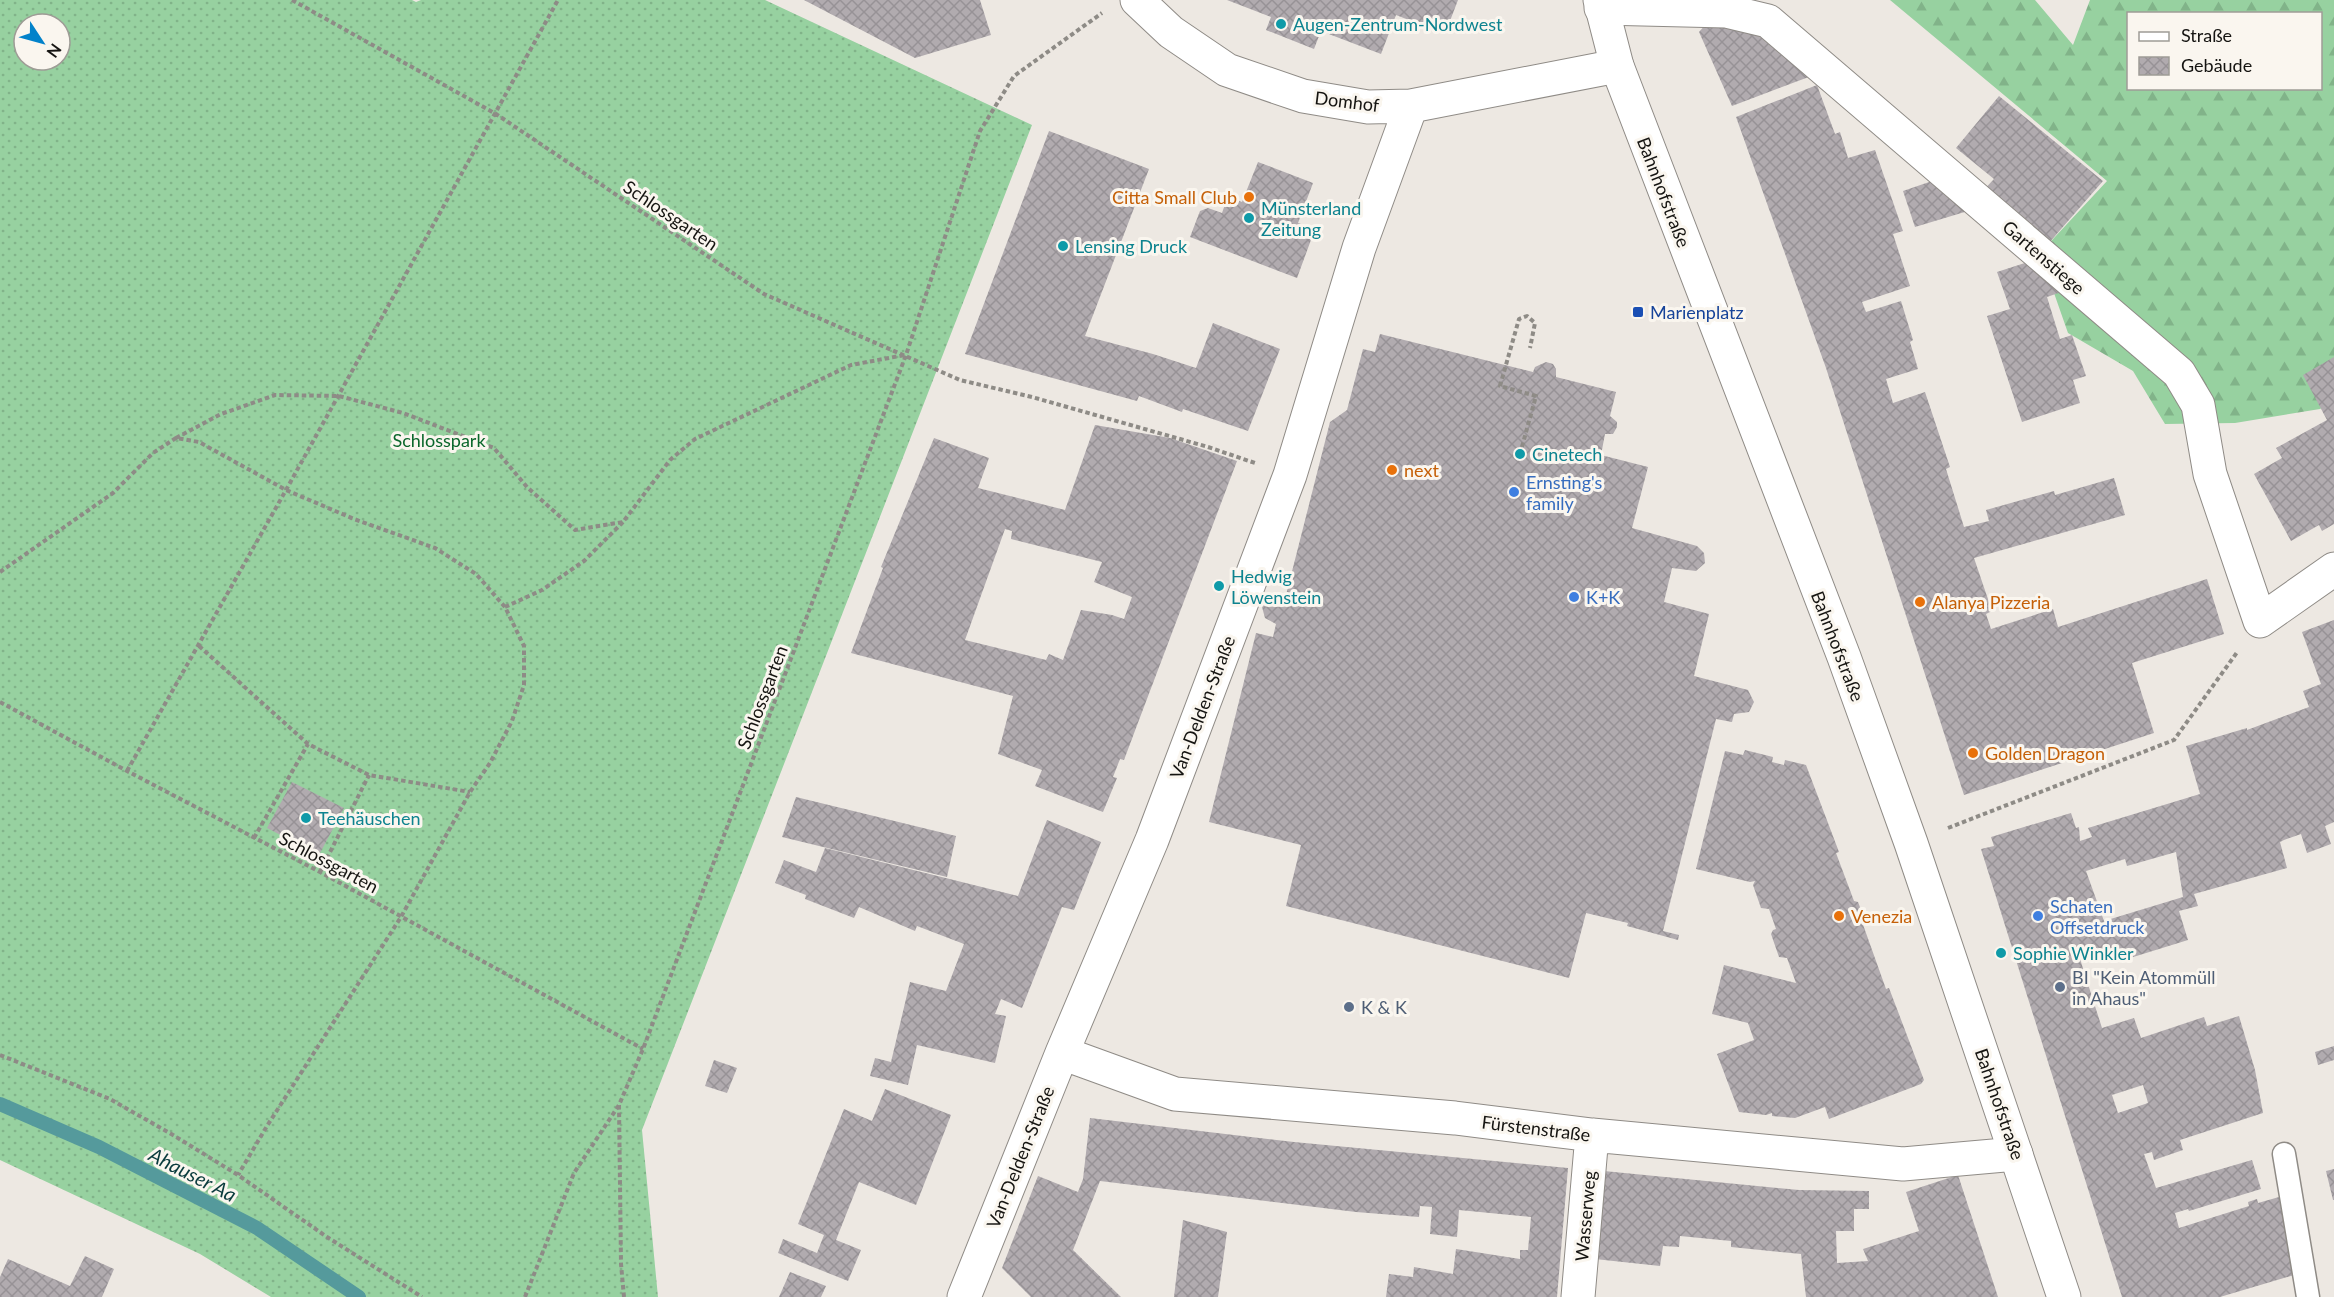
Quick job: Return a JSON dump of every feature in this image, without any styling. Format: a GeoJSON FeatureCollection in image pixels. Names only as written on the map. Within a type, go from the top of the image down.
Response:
{"type":"FeatureCollection","features":[{"type":"Feature","properties":{"kind":"street","name":"Domhof"},"geometry":{"type":"LineString","coordinates":[[1124,3],[1227,70],[1303,96],[1368,107],[1411,106],[1617,66]]}},
{"type":"Feature","properties":{"kind":"street","name":"Bahnhofstraße"},"geometry":{"type":"LineString","coordinates":[[1600,4],[1617,66],[1844,657],[1911,843],[2064,1297]]}},
{"type":"Feature","properties":{"kind":"street","name":"Gartenstiege"},"geometry":{"type":"LineString","coordinates":[[1600,4],[1726,11],[1768,21],[2179,373],[2198,405],[2210,474],[2260,621]]}},
{"type":"Feature","properties":{"kind":"street","name":"Van-Delden-Straße"},"geometry":{"type":"LineString","coordinates":[[964,1297],[1062,1053],[1152,840],[1290,475],[1359,248],[1411,106]]}},
{"type":"Feature","properties":{"kind":"street"},"geometry":{"type":"LineString","coordinates":[[2260,621],[2334,569]]}},
{"type":"Feature","properties":{"kind":"street","name":"Fürstenstraße"},"geometry":{"type":"LineString","coordinates":[[1062,1053],[1174,1094],[1455,1118],[1592,1135],[1903,1164],[2016,1154]]}},
{"type":"Feature","properties":{"kind":"street","name":"Wasserweg"},"geometry":{"type":"LineString","coordinates":[[1578,1297],[1592,1135]]}},
{"type":"Feature","properties":{"kind":"lane"},"geometry":{"type":"LineString","coordinates":[[2284,1154],[2308,1297]]}},
{"type":"Feature","properties":{"kind":"path","name":"Schlossgarten"},"geometry":{"type":"LineString","coordinates":[[292,0],[496,114],[764,294],[906,354]]}},
{"type":"Feature","properties":{"kind":"path"},"geometry":{"type":"LineString","coordinates":[[127,771],[339,396],[558,0]]}},
{"type":"Feature","properties":{"kind":"path","name":"Schlossgarten"},"geometry":{"type":"LineString","coordinates":[[624,1297],[621,1264],[620,1105],[906,354],[980,131],[1014,76],[1124,3]]}},
{"type":"Feature","properties":{"kind":"path"},"geometry":{"type":"LineString","coordinates":[[1520,454],[1536,396],[1500,386],[1520,319],[1527,316],[1535,323],[1530,348]]}},
{"type":"Feature","properties":{"kind":"path"},"geometry":{"type":"LineString","coordinates":[[505,607],[542,590],[584,561],[623,522],[670,460],[695,439],[851,364],[906,354],[960,380],[1032,397],[1208,447],[1290,475]]}},
{"type":"Feature","properties":{"kind":"path"},"geometry":{"type":"LineString","coordinates":[[0,572],[113,493],[153,453],[176,438],[221,414],[275,395],[339,396],[403,413],[494,448],[526,487],[575,530],[623,522]]}},
{"type":"Feature","properties":{"kind":"path"},"geometry":{"type":"LineString","coordinates":[[176,438],[198,442],[286,490],[354,519],[435,548],[477,574],[505,607],[524,646],[524,685],[512,721],[490,763],[470,792],[401,917],[238,1175]]}},
{"type":"Feature","properties":{"kind":"path"},"geometry":{"type":"LineString","coordinates":[[1911,843],[2174,740],[2260,621]]}},
{"type":"Feature","properties":{"kind":"path"},"geometry":{"type":"LineString","coordinates":[[199,646],[308,744],[369,775],[470,792]]}},
{"type":"Feature","properties":{"kind":"path","name":"Schlossgarten"},"geometry":{"type":"LineString","coordinates":[[0,702],[320,872],[643,1049]]}},
{"type":"Feature","properties":{"kind":"path"},"geometry":{"type":"LineString","coordinates":[[254,838],[308,744]]}},
{"type":"Feature","properties":{"kind":"path"},"geometry":{"type":"LineString","coordinates":[[320,872],[369,775]]}},
{"type":"Feature","properties":{"kind":"path"},"geometry":{"type":"LineString","coordinates":[[0,1055],[110,1100],[173,1135],[238,1175],[327,1237],[423,1297]]}},
{"type":"Feature","properties":{"kind":"path"},"geometry":{"type":"LineString","coordinates":[[525,1297],[574,1173],[620,1105]]}},
{"type":"Feature","properties":{"kind":"green space","name":"Schlosspark"},"geometry":{"type":"Polygon","coordinates":[[[0,0],[412,0],[416,2],[421,0],[765,0],[1032,125],[642,1130],[658,1297],[271,1297],[200,1254],[0,1160],[0,0]]]}},
{"type":"Feature","properties":{"kind":"green space"},"geometry":{"type":"Polygon","coordinates":[[[1890,0],[2035,0],[2073,45],[2090,0],[2334,0],[2334,400],[2320,409],[2235,423],[2165,424],[2133,371],[2068,333],[2040,253],[2107,181],[1890,0]]]}},
{"type":"Feature","properties":{"kind":"building"},"geometry":{"type":"Polygon","coordinates":[[[804,0],[980,0],[991,35],[915,58],[804,0]]]}},
{"type":"Feature","properties":{"kind":"building"},"geometry":{"type":"Polygon","coordinates":[[[1227,0],[1458,0],[1445,34],[1396,15],[1381,54],[1321,31],[1314,49],[1266,30],[1271,17],[1227,0]]]}},
{"type":"Feature","properties":{"kind":"building"},"geometry":{"type":"Polygon","coordinates":[[[1707,23],[1760,30],[1814,75],[1732,106],[1699,32],[1707,23]]]}},
{"type":"Feature","properties":{"kind":"building"},"geometry":{"type":"Polygon","coordinates":[[[1817,85],[1835,134],[1840,132],[1848,158],[1875,150],[1903,231],[1893,234],[1910,286],[1862,302],[1866,312],[1901,301],[1913,340],[1910,342],[1918,369],[1886,379],[1893,403],[1925,392],[1950,467],[1946,469],[1964,527],[1989,521],[1986,510],[2054,491],[2055,495],[2114,478],[2125,515],[1974,558],[1992,611],[1986,614],[1991,629],[2053,609],[2058,627],[2207,579],[2224,634],[2132,663],[2154,733],[1964,795],[1826,368],[1736,117],[1817,85]]]}},
{"type":"Feature","properties":{"kind":"building"},"geometry":{"type":"Polygon","coordinates":[[[1999,96],[2103,181],[2048,244],[1981,193],[1994,179],[1956,148],[1999,96]]]}},
{"type":"Feature","properties":{"kind":"building","name":"Lensing Druck"},"geometry":{"type":"Polygon","coordinates":[[[1049,131],[1149,169],[1085,336],[1196,368],[1213,323],[1280,349],[1248,431],[1183,409],[1182,412],[1139,396],[1137,401],[965,354],[1049,131]]]}},
{"type":"Feature","properties":{"kind":"building","name":"Münsterland Zeitung"},"geometry":{"type":"Polygon","coordinates":[[[1258,162],[1313,183],[1298,223],[1315,229],[1297,278],[1190,237],[1200,211],[1208,208],[1222,213],[1228,196],[1242,202],[1258,162]]]}},
{"type":"Feature","properties":{"kind":"building"},"geometry":{"type":"Polygon","coordinates":[[[1932,181],[1968,211],[1915,227],[1903,191],[1932,181]]]}},
{"type":"Feature","properties":{"kind":"building"},"geometry":{"type":"Polygon","coordinates":[[[2031,261],[2067,290],[2047,297],[2060,339],[2072,335],[2086,376],[2073,380],[2080,403],[2022,422],[1987,316],[2010,309],[1997,272],[2031,261]]]}},
{"type":"Feature","properties":{"kind":"building"},"geometry":{"type":"Polygon","coordinates":[[[1380,334],[1533,372],[1535,367],[1546,362],[1553,364],[1556,377],[1616,392],[1610,416],[1617,422],[1617,427],[1613,434],[1605,434],[1601,455],[1648,467],[1632,528],[1697,546],[1704,553],[1705,563],[1696,571],[1672,568],[1664,602],[1709,614],[1694,676],[1748,690],[1754,702],[1749,712],[1734,714],[1732,722],[1716,719],[1663,931],[1679,935],[1678,940],[1627,926],[1628,923],[1586,913],[1569,978],[1286,906],[1301,845],[1209,822],[1256,633],[1273,637],[1276,624],[1265,618],[1262,607],[1271,598],[1285,599],[1330,422],[1347,410],[1363,349],[1375,352],[1380,334]]]}},
{"type":"Feature","properties":{"kind":"building"},"geometry":{"type":"Polygon","coordinates":[[[2334,357],[2334,524],[2322,531],[2319,525],[2291,541],[2254,474],[2282,458],[2276,448],[2327,420],[2303,375],[2334,357]]]}},
{"type":"Feature","properties":{"kind":"building"},"geometry":{"type":"Polygon","coordinates":[[[1095,425],[1170,438],[1237,461],[1124,760],[1120,759],[1113,777],[1117,778],[1103,812],[1035,786],[1042,770],[998,754],[1013,696],[851,653],[883,568],[881,567],[934,438],[989,458],[978,488],[1065,510],[1095,425]],[[1005,529],[965,640],[1046,660],[1049,654],[1063,660],[1081,610],[1124,619],[1132,597],[1094,582],[1102,562],[1011,539],[1012,531],[1005,529]]]}},
{"type":"Feature","properties":{"kind":"building"},"geometry":{"type":"Polygon","coordinates":[[[2334,620],[2334,822],[2325,826],[2331,844],[2307,853],[2301,834],[2284,840],[2280,842],[2287,868],[2194,894],[2198,906],[2179,911],[2188,940],[2130,958],[2129,952],[2094,963],[2091,956],[2080,959],[2102,1028],[2134,1018],[2141,1038],[2204,1017],[2207,1026],[2239,1016],[2255,1070],[2263,1113],[2180,1140],[2183,1150],[2154,1160],[2152,1152],[2144,1154],[2156,1188],[2252,1160],[2261,1189],[2189,1211],[2188,1209],[2175,1213],[2179,1228],[2249,1206],[2248,1202],[2257,1199],[2258,1203],[2279,1197],[2294,1275],[2220,1297],[2122,1297],[1981,849],[1994,846],[1991,837],[2071,813],[2076,828],[2079,827],[2080,841],[2092,837],[2088,828],[2200,794],[2186,746],[2247,728],[2247,730],[2309,707],[2303,691],[2321,684],[2302,632],[2334,620]],[[2176,852],[2127,866],[2125,859],[2086,871],[2104,921],[2183,897],[2176,852]],[[2143,1085],[2112,1095],[2118,1113],[2148,1103],[2143,1085]]]}},
{"type":"Feature","properties":{"kind":"building"},"geometry":{"type":"Polygon","coordinates":[[[1745,750],[1773,757],[1772,762],[1784,765],[1785,760],[1806,765],[1839,852],[1836,853],[1854,901],[1858,902],[1863,915],[1861,919],[1886,989],[1889,988],[1924,1080],[1921,1084],[1829,1119],[1825,1107],[1795,1118],[1772,1116],[1772,1113],[1766,1115],[1739,1112],[1717,1054],[1754,1040],[1748,1023],[1712,1014],[1724,965],[1796,983],[1787,958],[1779,957],[1771,934],[1776,929],[1769,909],[1761,908],[1753,885],[1755,881],[1750,882],[1696,869],[1725,751],[1743,755],[1745,750]]]}},
{"type":"Feature","properties":{"kind":"building","name":"Teehäuschen"},"geometry":{"type":"Polygon","coordinates":[[[292,782],[344,808],[319,855],[267,828],[292,782]]]}},
{"type":"Feature","properties":{"kind":"building"},"geometry":{"type":"Polygon","coordinates":[[[796,797],[956,836],[947,877],[782,837],[796,797]]]}},
{"type":"Feature","properties":{"kind":"building"},"geometry":{"type":"Polygon","coordinates":[[[1047,820],[1101,842],[1074,910],[1062,907],[1022,1008],[1001,999],[995,1014],[1006,1016],[995,1063],[917,1045],[908,1085],[870,1076],[875,1058],[891,1062],[910,982],[946,991],[964,944],[917,926],[915,931],[859,907],[854,918],[805,899],[806,895],[775,883],[784,860],[816,872],[825,848],[1018,896],[1047,820]]]}},
{"type":"Feature","properties":{"kind":"building"},"geometry":{"type":"Polygon","coordinates":[[[2334,1046],[2334,1060],[2318,1065],[2315,1052],[2334,1046]]]}},
{"type":"Feature","properties":{"kind":"building"},"geometry":{"type":"Polygon","coordinates":[[[714,1060],[737,1068],[727,1093],[705,1086],[714,1060]]]}},
{"type":"Feature","properties":{"kind":"building"},"geometry":{"type":"Polygon","coordinates":[[[885,1089],[951,1115],[916,1205],[859,1182],[836,1240],[861,1250],[848,1281],[778,1253],[783,1239],[817,1253],[824,1235],[798,1224],[844,1109],[872,1121],[885,1089]]]}},
{"type":"Feature","properties":{"kind":"building"},"geometry":{"type":"Polygon","coordinates":[[[1090,1118],[1294,1142],[1568,1168],[1557,1297],[1386,1297],[1389,1274],[1413,1277],[1414,1267],[1453,1274],[1456,1249],[1520,1259],[1520,1250],[1528,1250],[1531,1217],[1459,1210],[1457,1237],[1430,1234],[1432,1207],[1420,1206],[1419,1217],[1356,1212],[1100,1181],[1073,1250],[1121,1297],[1031,1297],[1002,1268],[1038,1176],[1078,1192],[1083,1179],[1090,1118]]]}},
{"type":"Feature","properties":{"kind":"building"},"geometry":{"type":"Polygon","coordinates":[[[2334,1169],[2334,1200],[2333,1200],[2326,1171],[2334,1169]]]}},
{"type":"Feature","properties":{"kind":"building"},"geometry":{"type":"Polygon","coordinates":[[[1604,1171],[1799,1190],[1869,1191],[1869,1209],[1854,1209],[1854,1231],[1836,1231],[1837,1263],[1868,1261],[1863,1249],[1919,1231],[1906,1192],[1958,1175],[1998,1297],[1806,1297],[1801,1254],[1731,1247],[1731,1241],[1680,1236],[1679,1247],[1663,1246],[1660,1266],[1595,1259],[1604,1171]]]}},
{"type":"Feature","properties":{"kind":"building"},"geometry":{"type":"Polygon","coordinates":[[[1183,1220],[1227,1232],[1218,1297],[1174,1297],[1183,1220]]]}},
{"type":"Feature","properties":{"kind":"building"},"geometry":{"type":"Polygon","coordinates":[[[85,1256],[114,1269],[102,1297],[0,1297],[0,1277],[8,1259],[70,1286],[85,1256]]]}},
{"type":"Feature","properties":{"kind":"building"},"geometry":{"type":"Polygon","coordinates":[[[790,1272],[826,1286],[821,1297],[779,1297],[790,1272]]]}},
{"type":"Feature","properties":{"kind":"waterway","name":"Ahauser Aa"},"geometry":{"type":"LineString","coordinates":[[0,1104],[99,1147],[257,1228],[359,1297]]}},
{"type":"Feature","properties":{"kind":"place","name":"Augen-Zentrum-Nordwest"},"geometry":{"type":"Point","coordinates":[1281,24]}},
{"type":"Feature","properties":{"kind":"place","name":"Citta Small Club"},"geometry":{"type":"Point","coordinates":[1249,197]}},
{"type":"Feature","properties":{"kind":"place","name":"Münsterland Zeitung"},"geometry":{"type":"Point","coordinates":[1249,218]}},
{"type":"Feature","properties":{"kind":"place","name":"Lensing Druck"},"geometry":{"type":"Point","coordinates":[1063,246]}},
{"type":"Feature","properties":{"kind":"place","name":"Marienplatz"},"geometry":{"type":"Point","coordinates":[1638,312]}},
{"type":"Feature","properties":{"kind":"place","name":"Cinetech"},"geometry":{"type":"Point","coordinates":[1520,454]}},
{"type":"Feature","properties":{"kind":"place","name":"next"},"geometry":{"type":"Point","coordinates":[1392,470]}},
{"type":"Feature","properties":{"kind":"place","name":"Ernsting's family"},"geometry":{"type":"Point","coordinates":[1514,492]}},
{"type":"Feature","properties":{"kind":"place","name":"Hedwig Löwenstein"},"geometry":{"type":"Point","coordinates":[1219,586]}},
{"type":"Feature","properties":{"kind":"place","name":"K+K"},"geometry":{"type":"Point","coordinates":[1574,597]}},
{"type":"Feature","properties":{"kind":"place","name":"Alanya Pizzeria"},"geometry":{"type":"Point","coordinates":[1920,602]}},
{"type":"Feature","properties":{"kind":"place","name":"Golden Dragon"},"geometry":{"type":"Point","coordinates":[1973,753]}},
{"type":"Feature","properties":{"kind":"place","name":"Teehäuschen"},"geometry":{"type":"Point","coordinates":[306,818]}},
{"type":"Feature","properties":{"kind":"place","name":"Venezia"},"geometry":{"type":"Point","coordinates":[1839,916]}},
{"type":"Feature","properties":{"kind":"place","name":"Schaten Offsetdruck"},"geometry":{"type":"Point","coordinates":[2038,916]}},
{"type":"Feature","properties":{"kind":"place","name":"Sophie Winkler"},"geometry":{"type":"Point","coordinates":[2001,953]}},
{"type":"Feature","properties":{"kind":"place","name":"BI \"Kein Atommüll in Ahaus\""},"geometry":{"type":"Point","coordinates":[2060,987]}},
{"type":"Feature","properties":{"kind":"place","name":"K & K"},"geometry":{"type":"Point","coordinates":[1349,1007]}}]}
